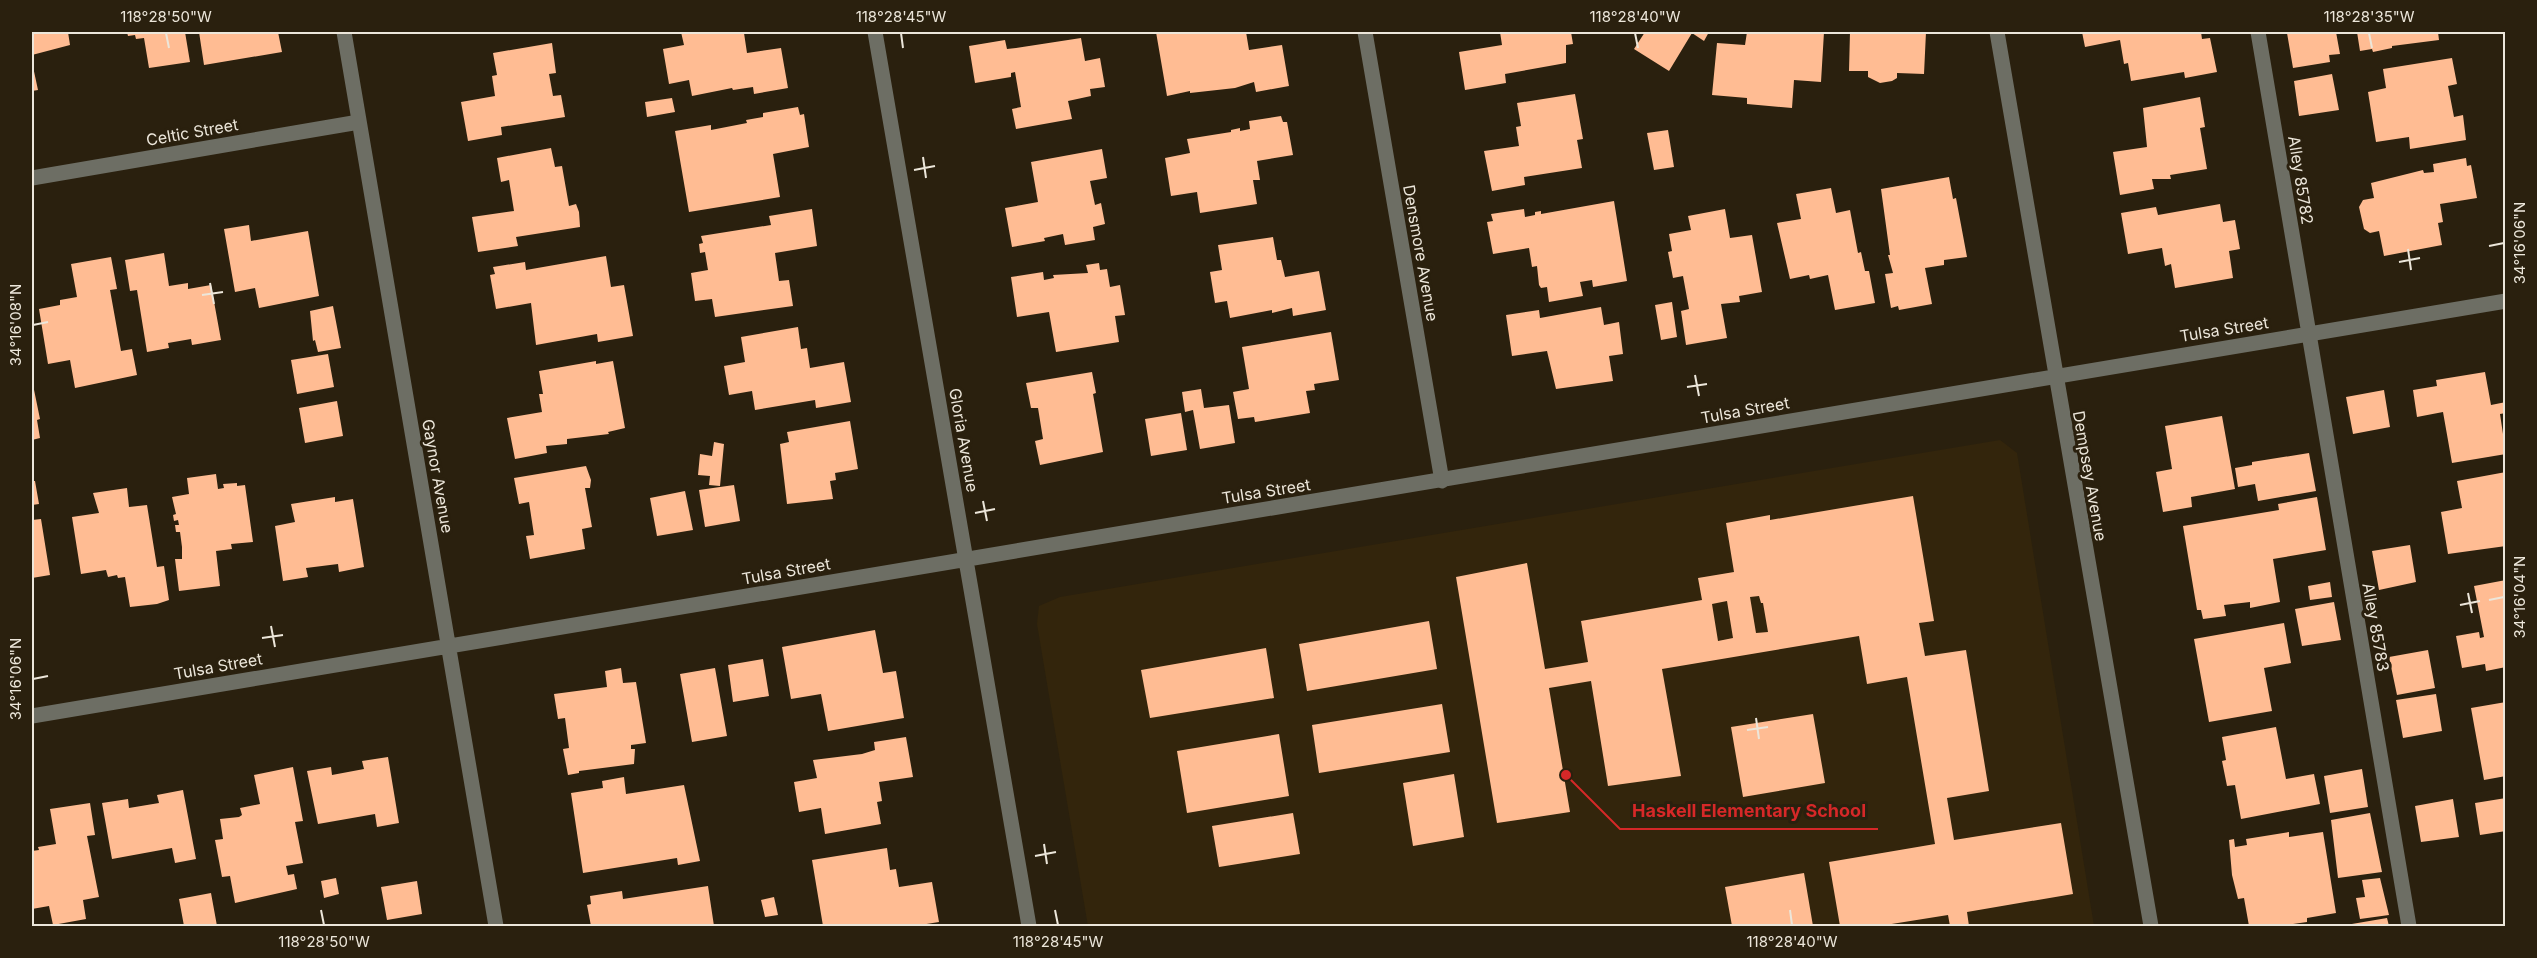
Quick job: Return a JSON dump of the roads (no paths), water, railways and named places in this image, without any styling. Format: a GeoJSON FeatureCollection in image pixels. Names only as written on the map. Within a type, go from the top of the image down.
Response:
{"type":"FeatureCollection","features":[{"type":"Feature","properties":{"kind":"street","name":"Gaynor Avenue"},"geometry":{"type":"LineString","coordinates":[[344,32],[496,927]]}},
{"type":"Feature","properties":{"kind":"street","name":"Gloria Avenue"},"geometry":{"type":"LineString","coordinates":[[875,32],[1029,927]]}},
{"type":"Feature","properties":{"kind":"street","name":"Densmore Avenue"},"geometry":{"type":"LineString","coordinates":[[1365,32],[1442,481]]}},
{"type":"Feature","properties":{"kind":"street","name":"Dempsey Avenue"},"geometry":{"type":"LineString","coordinates":[[1997,32],[2054,375],[2151,927]]}},
{"type":"Feature","properties":{"kind":"street","name":"Alley 85782"},"geometry":{"type":"LineString","coordinates":[[2258,32],[2308,334]]}},
{"type":"Feature","properties":{"kind":"street","name":"Celtic Street"},"geometry":{"type":"LineString","coordinates":[[32,178],[359,122]]}},
{"type":"Feature","properties":{"kind":"street","name":"Tulsa Street"},"geometry":{"type":"LineString","coordinates":[[32,716],[2505,301]]}},
{"type":"Feature","properties":{"kind":"street","name":"Alley 85783"},"geometry":{"type":"LineString","coordinates":[[2308,334],[2409,927]]}},
{"type":"Feature","properties":{"kind":"place","name":"Haskell Elementary School"},"geometry":{"type":"Point","coordinates":[1566,775]}}]}
